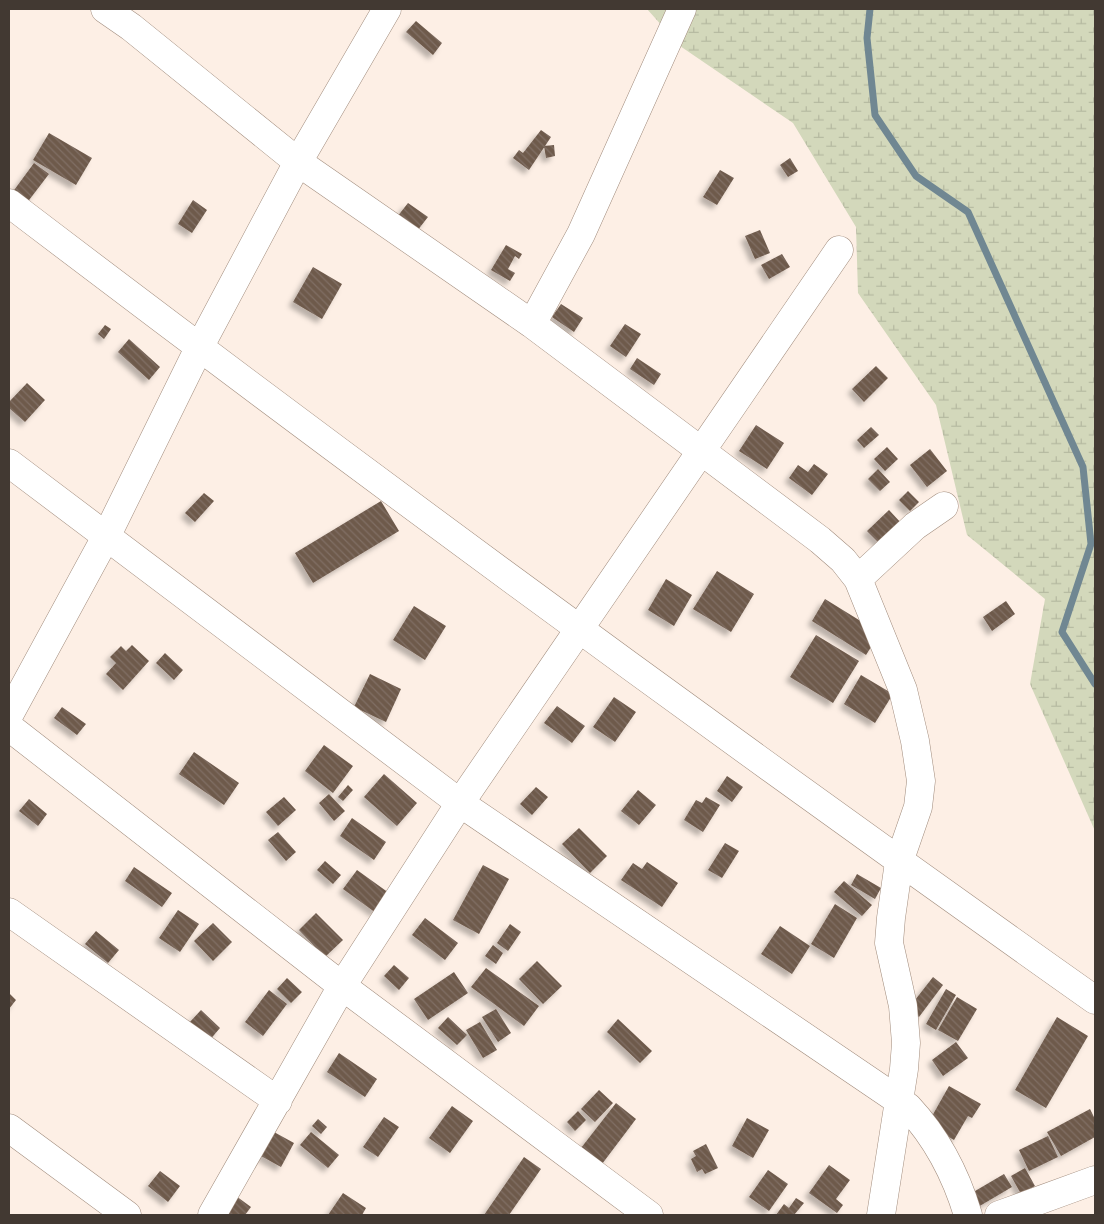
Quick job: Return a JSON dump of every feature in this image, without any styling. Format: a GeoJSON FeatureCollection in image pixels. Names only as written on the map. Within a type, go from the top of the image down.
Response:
{"type":"FeatureCollection","features":[{"type":"Feature","properties":{"kind":"street"},"geometry":{"type":"LineString","coordinates":[[105,9],[135,18],[298,162],[532,324],[702,450],[820,540],[843,560],[858,579],[903,690],[915,741],[920,781],[918,807],[899,862],[891,918],[890,943],[903,1006],[906,1042],[904,1069],[881,1215]]}},
{"type":"Feature","properties":{"kind":"street"},"geometry":{"type":"LineString","coordinates":[[9,715],[107,535],[200,348],[298,162],[388,9]]}},
{"type":"Feature","properties":{"kind":"street"},"geometry":{"type":"LineString","coordinates":[[532,324],[581,234],[682,9]]}},
{"type":"Feature","properties":{"kind":"street"},"geometry":{"type":"LineString","coordinates":[[9,203],[200,348],[580,628],[899,862],[1095,1000]]}},
{"type":"Feature","properties":{"kind":"street"},"geometry":{"type":"LineString","coordinates":[[212,1215],[342,986],[460,804],[839,250]]}},
{"type":"Feature","properties":{"kind":"street"},"geometry":{"type":"LineString","coordinates":[[9,463],[107,535],[460,804],[899,1100],[924,1124],[938,1146],[961,1191],[968,1215]]}},
{"type":"Feature","properties":{"kind":"street"},"geometry":{"type":"LineString","coordinates":[[858,579],[915,526],[944,506]]}},
{"type":"Feature","properties":{"kind":"street"},"geometry":{"type":"LineString","coordinates":[[9,727],[342,986],[649,1215]]}},
{"type":"Feature","properties":{"kind":"street"},"geometry":{"type":"LineString","coordinates":[[9,912],[278,1101]]}},
{"type":"Feature","properties":{"kind":"street"},"geometry":{"type":"LineString","coordinates":[[9,1128],[127,1215]]}},
{"type":"Feature","properties":{"kind":"street"},"geometry":{"type":"LineString","coordinates":[[999,1215],[1095,1180]]}},
{"type":"Feature","properties":{"kind":"green space"},"geometry":{"type":"Polygon","coordinates":[[[647,9],[1095,9],[1095,831],[1030,684],[1045,599],[967,535],[936,405],[858,293],[856,227],[793,123],[680,46],[647,9]]]}},
{"type":"Feature","properties":{"kind":"building"},"geometry":{"type":"Polygon","coordinates":[[[416,21],[442,43],[433,55],[406,32],[416,21]]]}},
{"type":"Feature","properties":{"kind":"building"},"geometry":{"type":"Polygon","coordinates":[[[541,130],[551,137],[529,170],[513,158],[519,150],[523,153],[541,130]]]}},
{"type":"Feature","properties":{"kind":"building"},"geometry":{"type":"Polygon","coordinates":[[[49,133],[92,158],[76,185],[33,160],[49,133]]]}},
{"type":"Feature","properties":{"kind":"building"},"geometry":{"type":"Polygon","coordinates":[[[554,145],[555,156],[546,158],[544,146],[554,145]]]}},
{"type":"Feature","properties":{"kind":"building"},"geometry":{"type":"Polygon","coordinates":[[[790,158],[798,171],[788,177],[780,165],[790,158]]]}},
{"type":"Feature","properties":{"kind":"building"},"geometry":{"type":"Polygon","coordinates":[[[34,163],[49,174],[23,208],[9,197],[34,163]]]}},
{"type":"Feature","properties":{"kind":"building"},"geometry":{"type":"Polygon","coordinates":[[[720,170],[734,178],[717,205],[703,197],[720,170]]]}},
{"type":"Feature","properties":{"kind":"building"},"geometry":{"type":"Polygon","coordinates":[[[193,200],[207,210],[192,233],[178,224],[193,200]]]}},
{"type":"Feature","properties":{"kind":"building"},"geometry":{"type":"Polygon","coordinates":[[[408,203],[428,217],[417,231],[397,217],[408,203]]]}},
{"type":"Feature","properties":{"kind":"building"},"geometry":{"type":"Polygon","coordinates":[[[760,230],[770,253],[755,259],[745,236],[760,230]]]}},
{"type":"Feature","properties":{"kind":"building"},"geometry":{"type":"Polygon","coordinates":[[[506,245],[522,254],[519,259],[515,256],[508,269],[515,273],[510,281],[491,270],[506,245]]]}},
{"type":"Feature","properties":{"kind":"building"},"geometry":{"type":"Polygon","coordinates":[[[782,254],[790,267],[769,279],[761,265],[782,254]]]}},
{"type":"Feature","properties":{"kind":"building"},"geometry":{"type":"Polygon","coordinates":[[[313,267],[342,284],[322,319],[293,302],[313,267]]]}},
{"type":"Feature","properties":{"kind":"building"},"geometry":{"type":"Polygon","coordinates":[[[561,304],[583,318],[574,332],[552,317],[561,304]]]}},
{"type":"Feature","properties":{"kind":"building"},"geometry":{"type":"Polygon","coordinates":[[[625,324],[641,334],[626,357],[610,346],[625,324]]]}},
{"type":"Feature","properties":{"kind":"building"},"geometry":{"type":"Polygon","coordinates":[[[105,325],[111,329],[104,339],[98,334],[105,325]]]}},
{"type":"Feature","properties":{"kind":"building"},"geometry":{"type":"Polygon","coordinates":[[[129,339],[160,367],[149,380],[118,352],[129,339]]]}},
{"type":"Feature","properties":{"kind":"building"},"geometry":{"type":"Polygon","coordinates":[[[637,358],[661,374],[654,385],[630,369],[637,358]]]}},
{"type":"Feature","properties":{"kind":"building"},"geometry":{"type":"Polygon","coordinates":[[[876,366],[888,378],[864,402],[852,389],[876,366]]]}},
{"type":"Feature","properties":{"kind":"building"},"geometry":{"type":"Polygon","coordinates":[[[27,383],[45,400],[25,422],[9,408],[9,402],[27,383]]]}},
{"type":"Feature","properties":{"kind":"building"},"geometry":{"type":"Polygon","coordinates":[[[756,425],[784,443],[767,469],[739,451],[756,425]]]}},
{"type":"Feature","properties":{"kind":"building"},"geometry":{"type":"Polygon","coordinates":[[[871,427],[879,435],[864,448],[857,440],[871,427]]]}},
{"type":"Feature","properties":{"kind":"building"},"geometry":{"type":"Polygon","coordinates":[[[887,447],[898,459],[885,471],[874,459],[887,447]]]}},
{"type":"Feature","properties":{"kind":"building"},"geometry":{"type":"Polygon","coordinates":[[[930,449],[947,471],[927,487],[910,465],[930,449]]]}},
{"type":"Feature","properties":{"kind":"building"},"geometry":{"type":"Polygon","coordinates":[[[814,464],[828,474],[812,495],[789,478],[798,465],[808,472],[814,464]]]}},
{"type":"Feature","properties":{"kind":"building"},"geometry":{"type":"Polygon","coordinates":[[[878,469],[890,482],[880,491],[868,479],[878,469]]]}},
{"type":"Feature","properties":{"kind":"building"},"geometry":{"type":"Polygon","coordinates":[[[908,491],[919,502],[910,511],[899,500],[908,491]]]}},
{"type":"Feature","properties":{"kind":"building"},"geometry":{"type":"Polygon","coordinates":[[[204,493],[214,501],[195,522],[185,513],[204,493]]]}},
{"type":"Feature","properties":{"kind":"building"},"geometry":{"type":"Polygon","coordinates":[[[381,501],[399,531],[313,583],[295,553],[381,501]]]}},
{"type":"Feature","properties":{"kind":"building"},"geometry":{"type":"Polygon","coordinates":[[[889,510],[902,524],[880,544],[867,531],[889,510]]]}},
{"type":"Feature","properties":{"kind":"building"},"geometry":{"type":"Polygon","coordinates":[[[717,571],[754,594],[731,632],[693,609],[717,571]]]}},
{"type":"Feature","properties":{"kind":"building"},"geometry":{"type":"Polygon","coordinates":[[[666,579],[692,595],[674,626],[648,610],[666,579]]]}},
{"type":"Feature","properties":{"kind":"building"},"geometry":{"type":"Polygon","coordinates":[[[825,599],[880,633],[866,655],[812,621],[825,599]]]}},
{"type":"Feature","properties":{"kind":"building"},"geometry":{"type":"Polygon","coordinates":[[[1006,601],[1015,614],[992,631],[983,617],[1006,601]]]}},
{"type":"Feature","properties":{"kind":"building"},"geometry":{"type":"Polygon","coordinates":[[[414,606],[446,626],[425,660],[393,640],[414,606]]]}},
{"type":"Feature","properties":{"kind":"building"},"geometry":{"type":"Polygon","coordinates":[[[816,635],[859,661],[833,703],[790,677],[816,635]]]}},
{"type":"Feature","properties":{"kind":"building"},"geometry":{"type":"Polygon","coordinates":[[[132,645],[149,661],[123,690],[106,674],[116,663],[110,657],[121,646],[126,651],[132,645]]]}},
{"type":"Feature","properties":{"kind":"building"},"geometry":{"type":"Polygon","coordinates":[[[165,653],[183,670],[174,680],[156,663],[165,653]]]}},
{"type":"Feature","properties":{"kind":"building"},"geometry":{"type":"Polygon","coordinates":[[[370,674],[401,689],[386,722],[354,707],[370,674]]]}},
{"type":"Feature","properties":{"kind":"building"},"geometry":{"type":"Polygon","coordinates":[[[861,675],[893,694],[875,723],[844,704],[861,675]]]}},
{"type":"Feature","properties":{"kind":"building"},"geometry":{"type":"Polygon","coordinates":[[[614,697],[636,712],[615,742],[593,727],[614,697]]]}},
{"type":"Feature","properties":{"kind":"building"},"geometry":{"type":"Polygon","coordinates":[[[557,706],[585,726],[572,743],[544,723],[557,706]]]}},
{"type":"Feature","properties":{"kind":"building"},"geometry":{"type":"Polygon","coordinates":[[[62,707],[86,724],[77,735],[54,718],[62,707]]]}},
{"type":"Feature","properties":{"kind":"building"},"geometry":{"type":"Polygon","coordinates":[[[324,745],[353,766],[333,793],[305,771],[324,745]]]}},
{"type":"Feature","properties":{"kind":"building"},"geometry":{"type":"Polygon","coordinates":[[[194,752],[239,783],[224,805],[179,774],[194,752]]]}},
{"type":"Feature","properties":{"kind":"building"},"geometry":{"type":"Polygon","coordinates":[[[384,774],[417,803],[397,826],[364,797],[384,774]]]}},
{"type":"Feature","properties":{"kind":"building"},"geometry":{"type":"Polygon","coordinates":[[[727,776],[743,787],[732,802],[717,791],[727,776]]]}},
{"type":"Feature","properties":{"kind":"building"},"geometry":{"type":"Polygon","coordinates":[[[348,785],[353,790],[343,801],[338,797],[348,785]]]}},
{"type":"Feature","properties":{"kind":"building"},"geometry":{"type":"Polygon","coordinates":[[[536,787],[548,797],[532,815],[520,804],[536,787]]]}},
{"type":"Feature","properties":{"kind":"building"},"geometry":{"type":"Polygon","coordinates":[[[638,790],[656,805],[639,825],[621,811],[638,790]]]}},
{"type":"Feature","properties":{"kind":"building"},"geometry":{"type":"Polygon","coordinates":[[[329,794],[345,811],[334,821],[319,803],[329,794]]]}},
{"type":"Feature","properties":{"kind":"building"},"geometry":{"type":"Polygon","coordinates":[[[284,797],[296,810],[278,826],[266,812],[284,797]]]}},
{"type":"Feature","properties":{"kind":"building"},"geometry":{"type":"Polygon","coordinates":[[[706,797],[720,805],[703,832],[684,820],[696,800],[702,803],[706,797]]]}},
{"type":"Feature","properties":{"kind":"building"},"geometry":{"type":"Polygon","coordinates":[[[29,799],[47,814],[38,826],[19,811],[29,799]]]}},
{"type":"Feature","properties":{"kind":"building"},"geometry":{"type":"Polygon","coordinates":[[[352,818],[386,842],[374,860],[340,836],[352,818]]]}},
{"type":"Feature","properties":{"kind":"building"},"geometry":{"type":"Polygon","coordinates":[[[579,828],[607,856],[590,873],[562,844],[579,828]]]}},
{"type":"Feature","properties":{"kind":"building"},"geometry":{"type":"Polygon","coordinates":[[[278,832],[296,852],[286,861],[268,840],[278,832]]]}},
{"type":"Feature","properties":{"kind":"building"},"geometry":{"type":"Polygon","coordinates":[[[725,843],[739,851],[722,878],[708,870],[725,843]]]}},
{"type":"Feature","properties":{"kind":"building"},"geometry":{"type":"Polygon","coordinates":[[[325,861],[341,875],[333,884],[317,870],[325,861]]]}},
{"type":"Feature","properties":{"kind":"building"},"geometry":{"type":"Polygon","coordinates":[[[647,862],[678,883],[662,907],[621,880],[633,863],[642,869],[647,862]]]}},
{"type":"Feature","properties":{"kind":"building"},"geometry":{"type":"Polygon","coordinates":[[[483,865],[509,879],[479,934],[453,920],[483,865]]]}},
{"type":"Feature","properties":{"kind":"building"},"geometry":{"type":"Polygon","coordinates":[[[134,867],[172,893],[162,907],[125,881],[134,867]]]}},
{"type":"Feature","properties":{"kind":"building"},"geometry":{"type":"Polygon","coordinates":[[[357,870],[389,893],[376,913],[343,889],[357,870]]]}},
{"type":"Feature","properties":{"kind":"building"},"geometry":{"type":"Polygon","coordinates":[[[857,874],[881,888],[875,899],[851,885],[857,874]]]}},
{"type":"Feature","properties":{"kind":"building"},"geometry":{"type":"Polygon","coordinates":[[[844,881],[872,905],[862,916],[834,892],[844,881]]]}},
{"type":"Feature","properties":{"kind":"building"},"geometry":{"type":"Polygon","coordinates":[[[835,904],[857,918],[834,958],[811,944],[835,904]]]}},
{"type":"Feature","properties":{"kind":"building"},"geometry":{"type":"Polygon","coordinates":[[[178,910],[199,924],[180,952],[159,938],[178,910]]]}},
{"type":"Feature","properties":{"kind":"building"},"geometry":{"type":"Polygon","coordinates":[[[316,913],[343,940],[325,957],[299,930],[316,913]]]}},
{"type":"Feature","properties":{"kind":"building"},"geometry":{"type":"Polygon","coordinates":[[[425,918],[458,943],[445,960],[412,935],[425,918]]]}},
{"type":"Feature","properties":{"kind":"building"},"geometry":{"type":"Polygon","coordinates":[[[213,923],[232,942],[213,961],[194,941],[213,923]]]}},
{"type":"Feature","properties":{"kind":"building"},"geometry":{"type":"Polygon","coordinates":[[[510,924],[521,932],[508,951],[497,943],[510,924]]]}},
{"type":"Feature","properties":{"kind":"building"},"geometry":{"type":"Polygon","coordinates":[[[780,926],[810,946],[792,974],[761,954],[780,926]]]}},
{"type":"Feature","properties":{"kind":"building"},"geometry":{"type":"Polygon","coordinates":[[[96,931],[119,950],[108,963],[85,944],[96,931]]]}},
{"type":"Feature","properties":{"kind":"building"},"geometry":{"type":"Polygon","coordinates":[[[493,945],[503,953],[496,964],[485,956],[493,945]]]}},
{"type":"Feature","properties":{"kind":"building"},"geometry":{"type":"Polygon","coordinates":[[[537,961],[562,986],[543,1004],[519,979],[537,961]]]}},
{"type":"Feature","properties":{"kind":"building"},"geometry":{"type":"Polygon","coordinates":[[[394,965],[409,978],[399,990],[384,976],[394,965]]]}},
{"type":"Feature","properties":{"kind":"building"},"geometry":{"type":"Polygon","coordinates":[[[486,968],[539,1006],[524,1026],[471,987],[486,968]]]}},
{"type":"Feature","properties":{"kind":"building"},"geometry":{"type":"Polygon","coordinates":[[[454,972],[468,993],[428,1020],[414,999],[454,972]]]}},
{"type":"Feature","properties":{"kind":"building"},"geometry":{"type":"Polygon","coordinates":[[[933,977],[943,985],[919,1017],[908,1009],[933,977]]]}},
{"type":"Feature","properties":{"kind":"building"},"geometry":{"type":"Polygon","coordinates":[[[287,978],[302,992],[291,1003],[277,989],[287,978]]]}},
{"type":"Feature","properties":{"kind":"building"},"geometry":{"type":"Polygon","coordinates":[[[946,989],[956,995],[936,1030],[926,1024],[946,989]]]}},
{"type":"Feature","properties":{"kind":"building"},"geometry":{"type":"Polygon","coordinates":[[[269,990],[287,1004],[263,1036],[245,1022],[269,990]]]}},
{"type":"Feature","properties":{"kind":"building"},"geometry":{"type":"Polygon","coordinates":[[[9,993],[16,1000],[9,1009],[9,993]]]}},
{"type":"Feature","properties":{"kind":"building"},"geometry":{"type":"Polygon","coordinates":[[[957,997],[977,1009],[958,1041],[938,1030],[957,997]]]}},
{"type":"Feature","properties":{"kind":"building"},"geometry":{"type":"Polygon","coordinates":[[[496,1009],[511,1033],[498,1042],[482,1017],[496,1009]]]}},
{"type":"Feature","properties":{"kind":"building"},"geometry":{"type":"Polygon","coordinates":[[[201,1010],[220,1028],[208,1042],[189,1023],[201,1010]]]}},
{"type":"Feature","properties":{"kind":"building"},"geometry":{"type":"Polygon","coordinates":[[[448,1017],[467,1035],[457,1045],[438,1028],[448,1017]]]}},
{"type":"Feature","properties":{"kind":"building"},"geometry":{"type":"Polygon","coordinates":[[[1057,1017],[1088,1036],[1046,1108],[1015,1090],[1057,1017]]]}},
{"type":"Feature","properties":{"kind":"building"},"geometry":{"type":"Polygon","coordinates":[[[618,1019],[652,1051],[640,1063],[607,1032],[618,1019]]]}},
{"type":"Feature","properties":{"kind":"building"},"geometry":{"type":"Polygon","coordinates":[[[480,1022],[497,1050],[483,1058],[466,1030],[480,1022]]]}},
{"type":"Feature","properties":{"kind":"building"},"geometry":{"type":"Polygon","coordinates":[[[956,1042],[968,1058],[943,1076],[932,1060],[956,1042]]]}},
{"type":"Feature","properties":{"kind":"building"},"geometry":{"type":"Polygon","coordinates":[[[339,1053],[377,1079],[365,1097],[327,1072],[339,1053]]]}},
{"type":"Feature","properties":{"kind":"building"},"geometry":{"type":"Polygon","coordinates":[[[949,1086],[981,1104],[972,1118],[968,1116],[954,1140],[927,1125],[949,1086]]]}},
{"type":"Feature","properties":{"kind":"building"},"geometry":{"type":"Polygon","coordinates":[[[599,1090],[613,1103],[595,1122],[581,1109],[599,1090]]]}},
{"type":"Feature","properties":{"kind":"building"},"geometry":{"type":"Polygon","coordinates":[[[616,1103],[636,1119],[602,1164],[581,1148],[616,1103]]]}},
{"type":"Feature","properties":{"kind":"building"},"geometry":{"type":"Polygon","coordinates":[[[452,1106],[473,1121],[450,1153],[429,1138],[452,1106]]]}},
{"type":"Feature","properties":{"kind":"building"},"geometry":{"type":"Polygon","coordinates":[[[1090,1109],[1095,1119],[1095,1137],[1061,1156],[1047,1132],[1090,1109]]]}},
{"type":"Feature","properties":{"kind":"building"},"geometry":{"type":"Polygon","coordinates":[[[578,1111],[586,1120],[575,1131],[567,1122],[578,1111]]]}},
{"type":"Feature","properties":{"kind":"building"},"geometry":{"type":"Polygon","coordinates":[[[384,1117],[399,1127],[378,1157],[363,1147],[384,1117]]]}},
{"type":"Feature","properties":{"kind":"building"},"geometry":{"type":"Polygon","coordinates":[[[747,1118],[769,1130],[753,1158],[732,1146],[747,1118]]]}},
{"type":"Feature","properties":{"kind":"building"},"geometry":{"type":"Polygon","coordinates":[[[318,1119],[327,1127],[321,1134],[312,1126],[318,1119]]]}},
{"type":"Feature","properties":{"kind":"building"},"geometry":{"type":"Polygon","coordinates":[[[274,1132],[294,1143],[281,1167],[261,1156],[274,1132]]]}},
{"type":"Feature","properties":{"kind":"building"},"geometry":{"type":"Polygon","coordinates":[[[311,1132],[339,1155],[328,1168],[300,1145],[311,1132]]]}},
{"type":"Feature","properties":{"kind":"building"},"geometry":{"type":"Polygon","coordinates":[[[1048,1136],[1058,1157],[1029,1171],[1019,1150],[1048,1136]]]}},
{"type":"Feature","properties":{"kind":"building"},"geometry":{"type":"Polygon","coordinates":[[[706,1144],[718,1168],[705,1174],[702,1169],[697,1172],[691,1159],[696,1156],[693,1151],[706,1144]]]}},
{"type":"Feature","properties":{"kind":"building"},"geometry":{"type":"Polygon","coordinates":[[[524,1157],[541,1169],[509,1215],[484,1215],[524,1157]]]}},
{"type":"Feature","properties":{"kind":"building"},"geometry":{"type":"Polygon","coordinates":[[[829,1165],[850,1180],[836,1199],[843,1205],[837,1213],[809,1193],[829,1165]]]}},
{"type":"Feature","properties":{"kind":"building"},"geometry":{"type":"Polygon","coordinates":[[[1025,1168],[1035,1186],[1021,1194],[1011,1176],[1025,1168]]]}},
{"type":"Feature","properties":{"kind":"building"},"geometry":{"type":"Polygon","coordinates":[[[768,1170],[788,1184],[769,1211],[749,1197],[768,1170]]]}},
{"type":"Feature","properties":{"kind":"building"},"geometry":{"type":"Polygon","coordinates":[[[160,1171],[180,1186],[168,1202],[148,1186],[160,1171]]]}},
{"type":"Feature","properties":{"kind":"building"},"geometry":{"type":"Polygon","coordinates":[[[1004,1174],[1012,1187],[978,1207],[970,1194],[1004,1174]]]}},
{"type":"Feature","properties":{"kind":"building"},"geometry":{"type":"Polygon","coordinates":[[[343,1193],[366,1208],[362,1215],[328,1215],[343,1193]]]}},
{"type":"Feature","properties":{"kind":"building"},"geometry":{"type":"Polygon","coordinates":[[[236,1196],[251,1207],[245,1215],[222,1215],[236,1196]]]}},
{"type":"Feature","properties":{"kind":"building"},"geometry":{"type":"Polygon","coordinates":[[[796,1198],[804,1203],[794,1215],[776,1215],[784,1204],[789,1208],[796,1198]]]}},
{"type":"Feature","properties":{"kind":"waterway"},"geometry":{"type":"LineString","coordinates":[[870,9],[867,38],[875,115],[916,176],[968,212],[1083,467],[1091,544],[1062,632],[1095,684]]}}]}
